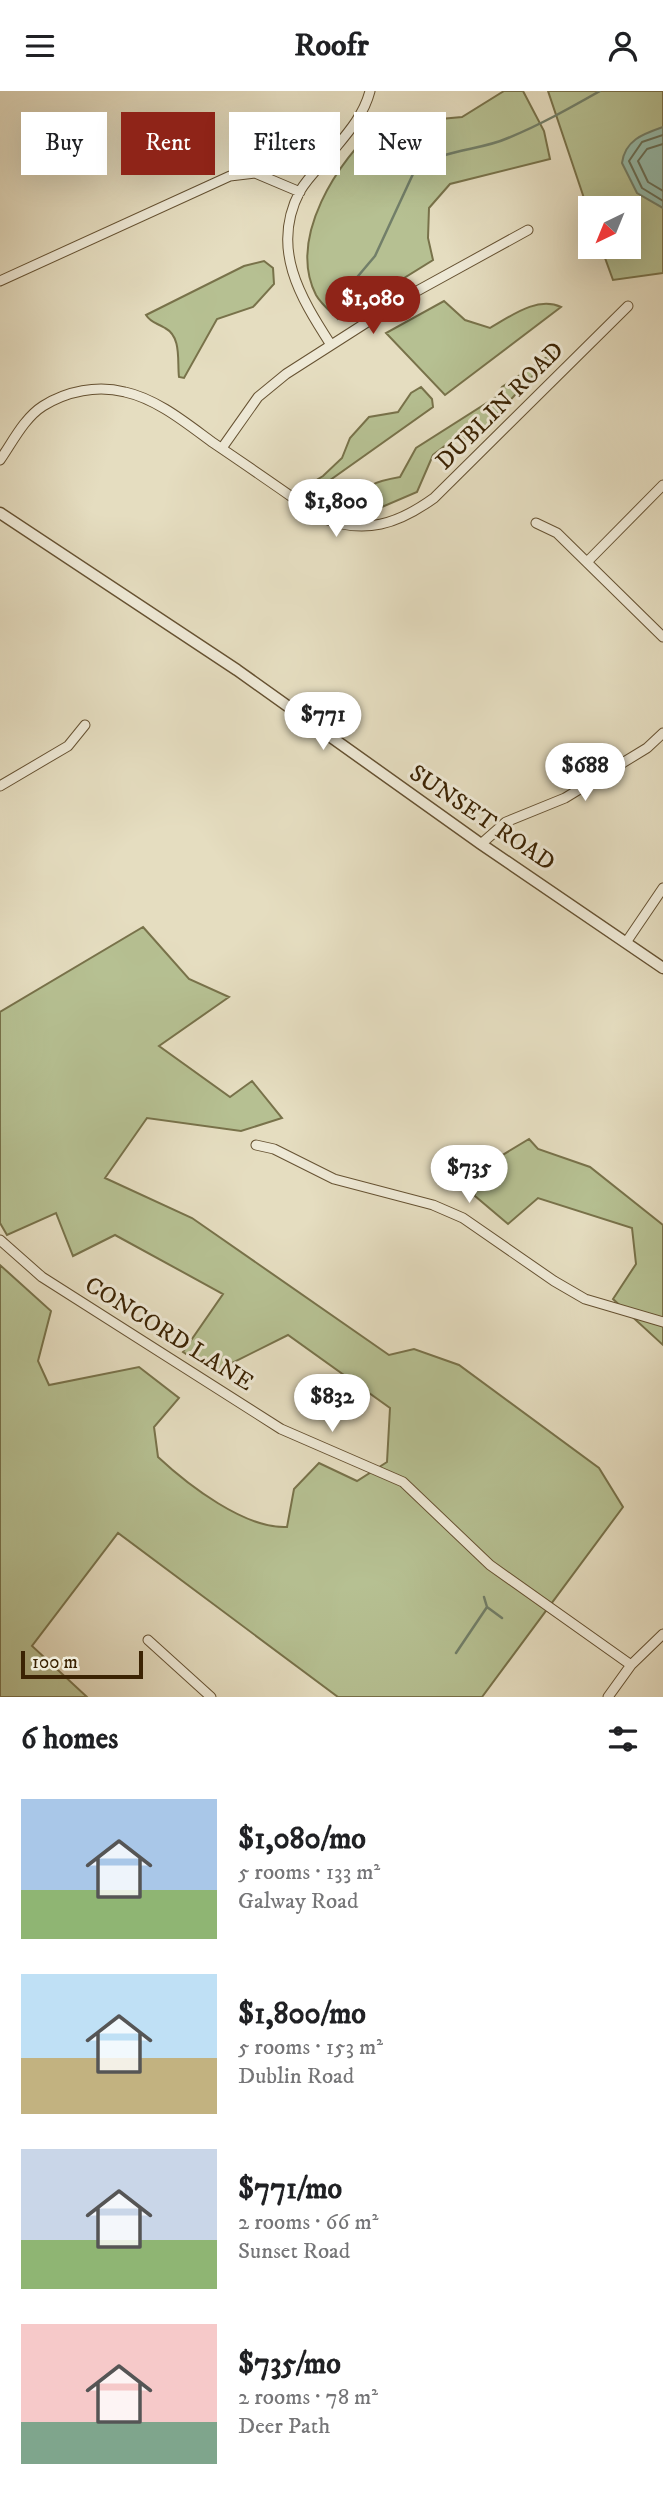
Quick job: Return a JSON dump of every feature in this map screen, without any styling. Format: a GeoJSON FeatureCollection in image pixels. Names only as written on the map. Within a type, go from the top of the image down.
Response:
{"type":"FeatureCollection","features":[{"type":"Feature","properties":{"kind":"street"},"geometry":{"type":"LineString","coordinates":[[331,345],[306,308],[292,277],[288,245],[291,218],[300,191],[353,126],[366,106],[370,91]]}},
{"type":"Feature","properties":{"kind":"street"},"geometry":{"type":"LineString","coordinates":[[0,281],[230,176],[255,173],[300,191]]}},
{"type":"Feature","properties":{"kind":"street"},"geometry":{"type":"LineString","coordinates":[[222,448],[258,397],[286,374],[408,296],[528,230]]}},
{"type":"Feature","properties":{"kind":"street","name":"DUBLIN ROAD"},"geometry":{"type":"LineString","coordinates":[[0,460],[31,416],[43,406],[71,393],[93,389],[125,392],[154,404],[322,518],[339,524],[360,526],[404,519],[434,498],[628,306]]}},
{"type":"Feature","properties":{"kind":"street"},"geometry":{"type":"LineString","coordinates":[[587,562],[663,485]]}},
{"type":"Feature","properties":{"kind":"street","name":"SUNSET ROAD"},"geometry":{"type":"LineString","coordinates":[[0,513],[237,670],[481,844],[663,968]]}},
{"type":"Feature","properties":{"kind":"street"},"geometry":{"type":"LineString","coordinates":[[536,523],[557,533],[663,637]]}},
{"type":"Feature","properties":{"kind":"street"},"geometry":{"type":"LineString","coordinates":[[0,786],[68,746],[85,725]]}},
{"type":"Feature","properties":{"kind":"street"},"geometry":{"type":"LineString","coordinates":[[481,844],[506,822],[565,798],[647,748],[663,733]]}},
{"type":"Feature","properties":{"kind":"street"},"geometry":{"type":"LineString","coordinates":[[627,941],[663,888]]}},
{"type":"Feature","properties":{"kind":"street"},"geometry":{"type":"LineString","coordinates":[[256,1145],[274,1149],[334,1179],[433,1205],[463,1218],[554,1282],[585,1299],[663,1322]]}},
{"type":"Feature","properties":{"kind":"street","name":"CONCORD LANE"},"geometry":{"type":"LineString","coordinates":[[0,1240],[42,1277],[281,1429],[403,1482],[490,1565],[631,1665]]}},
{"type":"Feature","properties":{"kind":"street"},"geometry":{"type":"LineString","coordinates":[[608,1697],[631,1665],[663,1634]]}},
{"type":"Feature","properties":{"kind":"street"},"geometry":{"type":"LineString","coordinates":[[148,1640],[211,1697]]}},
{"type":"Feature","properties":{"kind":"shaded area"},"geometry":{"type":"Polygon","coordinates":[[[504,91],[523,91],[544,131],[550,159],[450,184],[429,208],[428,238],[433,260],[338,319],[316,295],[309,273],[308,249],[312,225],[334,179],[340,175],[340,170],[354,151],[354,175],[446,175],[446,118],[462,117],[504,91]]]}},
{"type":"Feature","properties":{"kind":"shaded area"},"geometry":{"type":"Polygon","coordinates":[[[548,91],[663,91],[663,273],[613,280],[605,259],[641,259],[641,196],[583,196],[548,91]]]}},
{"type":"Feature","properties":{"kind":"shaded area"},"geometry":{"type":"Polygon","coordinates":[[[264,261],[273,268],[274,284],[253,307],[217,319],[184,378],[179,377],[178,350],[174,337],[146,315],[244,266],[264,261]]]}},
{"type":"Feature","properties":{"kind":"shaded area"},"geometry":{"type":"Polygon","coordinates":[[[444,301],[465,320],[490,328],[515,313],[534,306],[552,304],[561,307],[445,395],[386,333],[444,301]]]}},
{"type":"Feature","properties":{"kind":"shaded area"},"geometry":{"type":"Polygon","coordinates":[[[556,351],[487,425],[471,437],[450,442],[433,455],[417,492],[375,510],[356,509],[366,489],[384,480],[400,477],[416,448],[496,397],[502,387],[556,351]]]}},
{"type":"Feature","properties":{"kind":"shaded area"},"geometry":{"type":"Polygon","coordinates":[[[421,387],[432,399],[433,407],[309,495],[302,489],[323,476],[342,458],[350,438],[369,417],[398,412],[411,393],[421,387]]]}},
{"type":"Feature","properties":{"kind":"shaded area"},"geometry":{"type":"Polygon","coordinates":[[[143,927],[189,979],[229,997],[159,1046],[230,1097],[252,1081],[282,1118],[241,1131],[147,1118],[105,1178],[192,1218],[389,1355],[414,1349],[459,1365],[599,1468],[623,1507],[482,1697],[338,1697],[118,1533],[32,1646],[87,1697],[0,1697],[0,1265],[51,1311],[38,1361],[49,1385],[139,1367],[179,1398],[154,1427],[158,1457],[201,1492],[236,1513],[271,1526],[287,1527],[294,1489],[319,1463],[357,1481],[387,1462],[390,1408],[288,1335],[214,1372],[183,1352],[223,1294],[115,1235],[73,1256],[56,1213],[7,1235],[0,1223],[0,1012],[143,927]]]}},
{"type":"Feature","properties":{"kind":"shaded area"},"geometry":{"type":"Polygon","coordinates":[[[529,1139],[538,1149],[590,1167],[663,1225],[663,1345],[613,1299],[636,1264],[632,1228],[538,1198],[508,1224],[475,1196],[476,1171],[529,1139]]]}},
{"type":"Feature","properties":{"kind":"water"},"geometry":{"type":"Polygon","coordinates":[[[663,127],[663,208],[637,193],[622,163],[631,143],[642,135],[663,127]]]}},
{"type":"Feature","properties":{"kind":"waterway"},"geometry":{"type":"LineString","coordinates":[[337,301],[375,256],[413,174],[424,165],[447,154],[495,143],[520,133],[600,91]]}},
{"type":"Feature","properties":{"kind":"waterway"},"geometry":{"type":"LineString","coordinates":[[484,1597],[487,1607],[502,1618]]}},
{"type":"Feature","properties":{"kind":"waterway"},"geometry":{"type":"LineString","coordinates":[[456,1653],[487,1607]]}}]}
